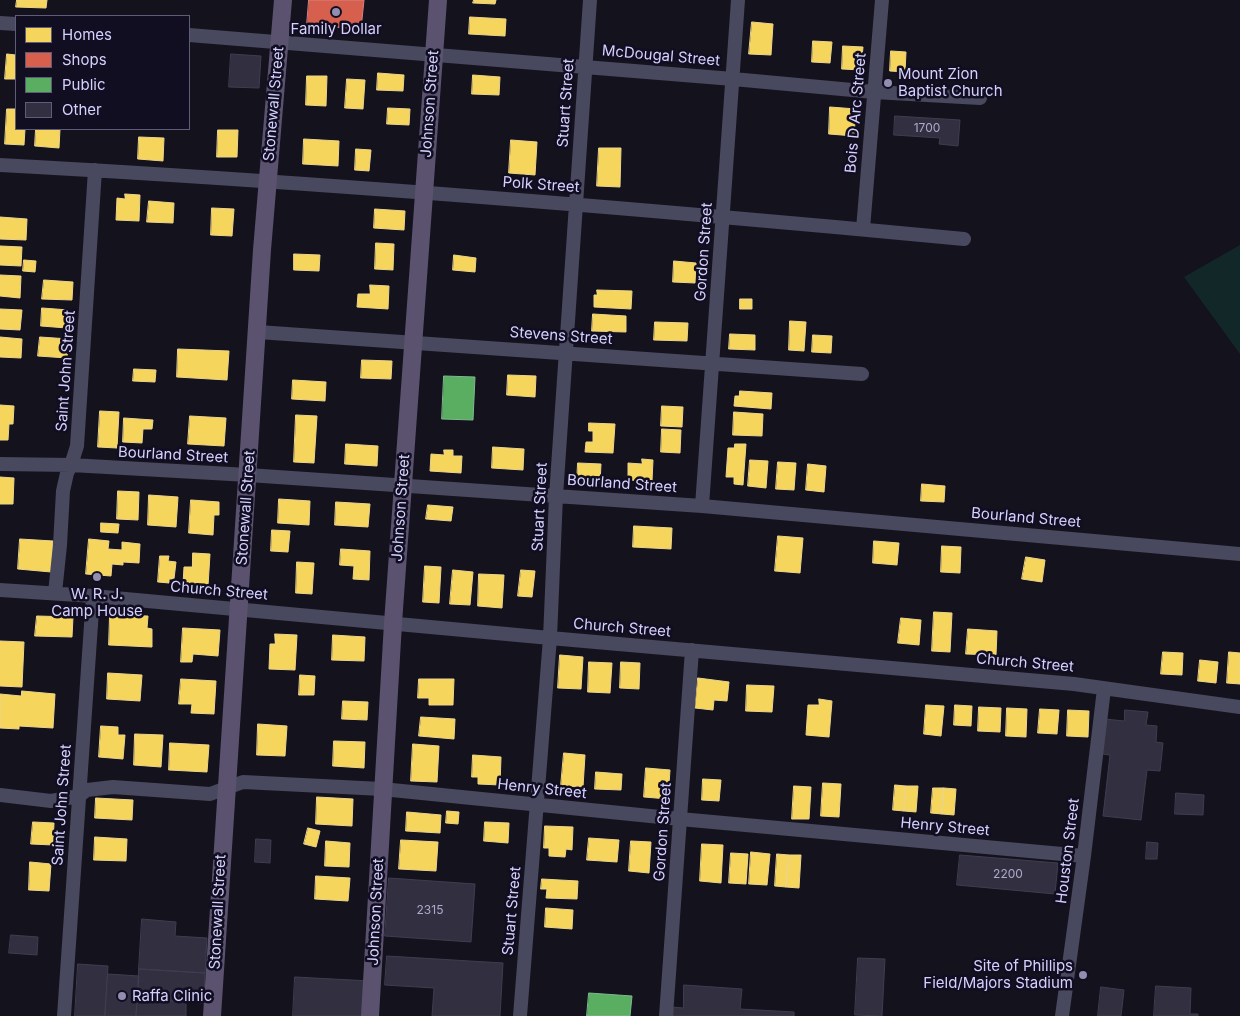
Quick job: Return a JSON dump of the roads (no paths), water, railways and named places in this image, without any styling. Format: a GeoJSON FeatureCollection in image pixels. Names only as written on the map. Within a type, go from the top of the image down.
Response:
{"type":"FeatureCollection","features":[{"type":"Feature","properties":{"kind":"main road","name":"Stonewall Street"},"geometry":{"type":"LineString","coordinates":[[212,1016],[268,182],[283,0]]}},
{"type":"Feature","properties":{"kind":"main road","name":"Johnson Street"},"geometry":{"type":"LineString","coordinates":[[370,1016],[393,623],[438,0]]}},
{"type":"Feature","properties":{"kind":"street","name":"Stuart Street"},"geometry":{"type":"LineString","coordinates":[[520,1016],[550,638],[556,496],[590,0]]}},
{"type":"Feature","properties":{"kind":"street","name":"Gordon Street"},"geometry":{"type":"LineString","coordinates":[[702,506],[738,0]]}},
{"type":"Feature","properties":{"kind":"street","name":"Bois D Arc Street"},"geometry":{"type":"LineString","coordinates":[[863,229],[882,0]]}},
{"type":"Feature","properties":{"kind":"street"},"geometry":{"type":"LineString","coordinates":[[0,23],[15,24]]}},
{"type":"Feature","properties":{"kind":"street","name":"McDougal Street"},"geometry":{"type":"LineString","coordinates":[[190,35],[874,92],[980,98]]}},
{"type":"Feature","properties":{"kind":"street"},"geometry":{"type":"LineString","coordinates":[[0,166],[94,170]]}},
{"type":"Feature","properties":{"kind":"street","name":"Polk Street"},"geometry":{"type":"LineString","coordinates":[[94,170],[576,204],[863,229],[964,240]]}},
{"type":"Feature","properties":{"kind":"street","name":"Saint John Street"},"geometry":{"type":"LineString","coordinates":[[55,593],[63,491],[67,473],[77,446],[94,170]]}},
{"type":"Feature","properties":{"kind":"street","name":"Stevens Street"},"geometry":{"type":"LineString","coordinates":[[258,332],[862,374]]}},
{"type":"Feature","properties":{"kind":"street","name":"Bourland Street"},"geometry":{"type":"LineString","coordinates":[[0,464],[71,465],[702,506],[1240,554]]}},
{"type":"Feature","properties":{"kind":"street","name":"Church Street"},"geometry":{"type":"LineString","coordinates":[[0,590],[93,596],[1074,684],[1240,707]]}},
{"type":"Feature","properties":{"kind":"street","name":"Saint John Street"},"geometry":{"type":"LineString","coordinates":[[64,1016],[93,596]]}},
{"type":"Feature","properties":{"kind":"street","name":"Gordon Street"},"geometry":{"type":"LineString","coordinates":[[666,1016],[692,650]]}},
{"type":"Feature","properties":{"kind":"street","name":"Houston Street"},"geometry":{"type":"LineString","coordinates":[[1062,1016],[1104,689]]}},
{"type":"Feature","properties":{"kind":"street","name":"Henry Street"},"geometry":{"type":"LineString","coordinates":[[0,795],[51,801],[79,796],[87,790],[113,787],[210,794],[243,782],[382,789],[680,819],[1084,856]]}},
{"type":"Feature","properties":{"kind":"place","name":"Family Dollar"},"geometry":{"type":"Point","coordinates":[336,12]}},
{"type":"Feature","properties":{"kind":"place","name":"Mount Zion Baptist Church"},"geometry":{"type":"Point","coordinates":[888,83]}},
{"type":"Feature","properties":{"kind":"place","name":"W. R. J. Camp House"},"geometry":{"type":"Point","coordinates":[97,577]}},
{"type":"Feature","properties":{"kind":"place","name":"Site of Phillips Field/Majors Stadium"},"geometry":{"type":"Point","coordinates":[1083,975]}},
{"type":"Feature","properties":{"kind":"place","name":"Raffa Clinic"},"geometry":{"type":"Point","coordinates":[122,996]}}]}
